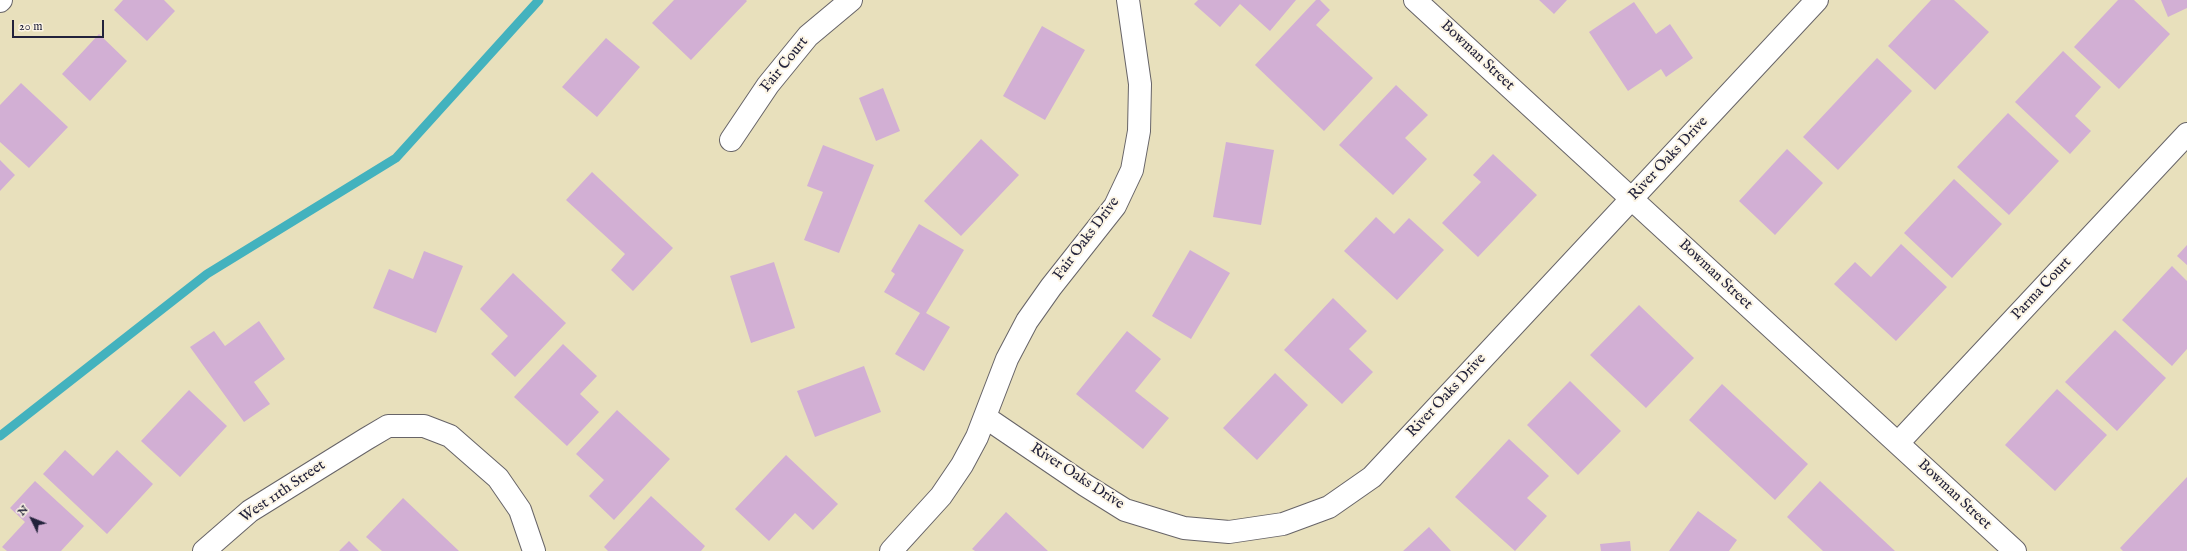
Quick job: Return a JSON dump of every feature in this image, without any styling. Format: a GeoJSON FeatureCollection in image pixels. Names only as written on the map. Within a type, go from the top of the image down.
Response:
{"type":"FeatureCollection","features":[{"type":"Feature","properties":{"kind":"street","name":"Fair Court"},"geometry":{"type":"LineString","coordinates":[[731,140],[768,85],[808,36],[851,0]]}},
{"type":"Feature","properties":{"kind":"street","name":"Fair Oaks Drive"},"geometry":{"type":"LineString","coordinates":[[891,551],[941,496],[962,465],[985,417],[1008,359],[1027,321],[1051,287],[1115,206],[1132,170],[1140,131],[1140,84],[1128,0]]}},
{"type":"Feature","properties":{"kind":"street","name":"Bowman Street"},"geometry":{"type":"LineString","coordinates":[[1415,0],[2016,551]]}},
{"type":"Feature","properties":{"kind":"street","name":"River Oaks Drive"},"geometry":{"type":"LineString","coordinates":[[985,417],[1085,485],[1125,510],[1184,528],[1228,532],[1283,524],[1329,507],[1372,476],[1817,0]]}},
{"type":"Feature","properties":{"kind":"street","name":"Parma Court"},"geometry":{"type":"LineString","coordinates":[[1898,443],[2187,134]]}},
{"type":"Feature","properties":{"kind":"street","name":"West 11th Street"},"geometry":{"type":"LineString","coordinates":[[204,551],[250,511],[366,438],[388,426],[424,426],[450,436],[498,478],[520,510],[534,551]]}},
{"type":"Feature","properties":{"kind":"building"},"geometry":{"type":"Polygon","coordinates":[[[123,0],[164,0],[175,11],[147,41],[114,10],[123,0]]]}},
{"type":"Feature","properties":{"kind":"building"},"geometry":{"type":"Polygon","coordinates":[[[674,0],[747,1],[691,60],[652,23],[674,0]]]}},
{"type":"Feature","properties":{"kind":"building"},"geometry":{"type":"Polygon","coordinates":[[[1198,0],[1296,0],[1270,31],[1240,4],[1220,27],[1194,4],[1198,0]]]}},
{"type":"Feature","properties":{"kind":"building"},"geometry":{"type":"Polygon","coordinates":[[[1316,0],[1320,0],[1330,10],[1316,25],[1373,78],[1324,131],[1255,65],[1316,0]]]}},
{"type":"Feature","properties":{"kind":"building"},"geometry":{"type":"Polygon","coordinates":[[[1539,0],[1567,0],[1554,14],[1539,0]]]}},
{"type":"Feature","properties":{"kind":"building"},"geometry":{"type":"Polygon","coordinates":[[[1931,0],[1954,0],[1989,32],[1935,90],[1888,46],[1931,0]]]}},
{"type":"Feature","properties":{"kind":"building"},"geometry":{"type":"Polygon","coordinates":[[[2118,0],[2134,0],[2170,34],[2119,89],[2074,47],[2118,0]]]}},
{"type":"Feature","properties":{"kind":"building"},"geometry":{"type":"Polygon","coordinates":[[[2161,0],[2187,0],[2187,8],[2168,17],[2161,0]]]}},
{"type":"Feature","properties":{"kind":"building"},"geometry":{"type":"Polygon","coordinates":[[[1634,2],[1656,34],[1670,24],[1693,58],[1666,77],[1661,69],[1628,91],[1589,32],[1634,2]]]}},
{"type":"Feature","properties":{"kind":"building"},"geometry":{"type":"Polygon","coordinates":[[[1042,26],[1085,50],[1045,120],[1003,96],[1042,26]]]}},
{"type":"Feature","properties":{"kind":"building"},"geometry":{"type":"Polygon","coordinates":[[[99,34],[127,61],[90,101],[62,74],[99,34]]]}},
{"type":"Feature","properties":{"kind":"building"},"geometry":{"type":"Polygon","coordinates":[[[606,38],[640,67],[597,117],[562,87],[606,38]]]}},
{"type":"Feature","properties":{"kind":"building"},"geometry":{"type":"Polygon","coordinates":[[[2063,51],[2101,87],[2075,116],[2091,131],[2070,154],[2015,102],[2063,51]]]}},
{"type":"Feature","properties":{"kind":"building"},"geometry":{"type":"Polygon","coordinates":[[[1877,58],[1912,91],[1838,170],[1803,137],[1877,58]]]}},
{"type":"Feature","properties":{"kind":"building"},"geometry":{"type":"Polygon","coordinates":[[[21,83],[68,127],[29,168],[0,142],[0,105],[21,83]]]}},
{"type":"Feature","properties":{"kind":"building"},"geometry":{"type":"Polygon","coordinates":[[[1396,85],[1428,115],[1405,138],[1427,159],[1393,195],[1339,145],[1396,85]]]}},
{"type":"Feature","properties":{"kind":"building"},"geometry":{"type":"Polygon","coordinates":[[[883,88],[900,131],[876,141],[859,98],[883,88]]]}},
{"type":"Feature","properties":{"kind":"building"},"geometry":{"type":"Polygon","coordinates":[[[2008,113],[2059,161],[2009,215],[1957,167],[2008,113]]]}},
{"type":"Feature","properties":{"kind":"building"},"geometry":{"type":"Polygon","coordinates":[[[981,139],[1019,175],[961,236],[924,201],[981,139]]]}},
{"type":"Feature","properties":{"kind":"building"},"geometry":{"type":"Polygon","coordinates":[[[1226,142],[1274,150],[1261,225],[1213,217],[1226,142]]]}},
{"type":"Feature","properties":{"kind":"building"},"geometry":{"type":"Polygon","coordinates":[[[823,145],[874,165],[839,253],[804,240],[823,192],[807,186],[823,145]]]}},
{"type":"Feature","properties":{"kind":"building"},"geometry":{"type":"Polygon","coordinates":[[[1787,149],[1823,183],[1775,235],[1739,201],[1787,149]]]}},
{"type":"Feature","properties":{"kind":"building"},"geometry":{"type":"Polygon","coordinates":[[[1493,154],[1537,195],[1478,257],[1442,223],[1481,182],[1473,175],[1493,154]]]}},
{"type":"Feature","properties":{"kind":"building"},"geometry":{"type":"Polygon","coordinates":[[[0,160],[15,175],[0,191],[0,160]]]}},
{"type":"Feature","properties":{"kind":"building"},"geometry":{"type":"Polygon","coordinates":[[[592,172],[673,248],[633,291],[611,270],[625,254],[566,200],[592,172]]]}},
{"type":"Feature","properties":{"kind":"building"},"geometry":{"type":"Polygon","coordinates":[[[1954,179],[2002,224],[1952,278],[1904,233],[1954,179]]]}},
{"type":"Feature","properties":{"kind":"building"},"geometry":{"type":"Polygon","coordinates":[[[1376,217],[1394,234],[1409,218],[1444,250],[1397,300],[1344,251],[1376,217]]]}},
{"type":"Feature","properties":{"kind":"building"},"geometry":{"type":"Polygon","coordinates":[[[919,224],[964,250],[926,313],[950,327],[924,371],[895,354],[920,313],[884,292],[895,274],[891,271],[919,224]]]}},
{"type":"Feature","properties":{"kind":"building"},"geometry":{"type":"Polygon","coordinates":[[[1901,244],[1947,287],[1896,341],[1834,284],[1855,262],[1871,277],[1901,244]]]}},
{"type":"Feature","properties":{"kind":"building"},"geometry":{"type":"Polygon","coordinates":[[[2187,245],[2187,265],[2177,256],[2187,245]]]}},
{"type":"Feature","properties":{"kind":"building"},"geometry":{"type":"Polygon","coordinates":[[[1190,250],[1230,273],[1191,339],[1152,316],[1190,250]]]}},
{"type":"Feature","properties":{"kind":"building"},"geometry":{"type":"Polygon","coordinates":[[[424,251],[463,266],[436,333],[373,308],[389,269],[413,279],[424,251]]]}},
{"type":"Feature","properties":{"kind":"building"},"geometry":{"type":"Polygon","coordinates":[[[774,262],[795,328],[751,343],[730,276],[774,262]]]}},
{"type":"Feature","properties":{"kind":"building"},"geometry":{"type":"Polygon","coordinates":[[[2172,266],[2187,281],[2187,349],[2172,366],[2122,320],[2172,266]]]}},
{"type":"Feature","properties":{"kind":"building"},"geometry":{"type":"Polygon","coordinates":[[[513,273],[566,323],[515,377],[491,354],[508,336],[480,309],[513,273]]]}},
{"type":"Feature","properties":{"kind":"building"},"geometry":{"type":"Polygon","coordinates":[[[1333,298],[1367,331],[1349,349],[1373,372],[1342,404],[1284,350],[1333,298]]]}},
{"type":"Feature","properties":{"kind":"building"},"geometry":{"type":"Polygon","coordinates":[[[1639,305],[1694,358],[1646,408],[1590,355],[1639,305]]]}},
{"type":"Feature","properties":{"kind":"building"},"geometry":{"type":"Polygon","coordinates":[[[259,321],[285,359],[254,382],[270,404],[244,422],[190,347],[214,331],[225,346],[259,321]]]}},
{"type":"Feature","properties":{"kind":"building"},"geometry":{"type":"Polygon","coordinates":[[[2115,330],[2166,378],[2117,431],[2065,382],[2115,330]]]}},
{"type":"Feature","properties":{"kind":"building"},"geometry":{"type":"Polygon","coordinates":[[[1127,331],[1161,359],[1135,391],[1169,418],[1143,449],[1076,394],[1127,331]]]}},
{"type":"Feature","properties":{"kind":"building"},"geometry":{"type":"Polygon","coordinates":[[[563,344],[597,376],[580,394],[599,412],[567,446],[514,397],[563,344]]]}},
{"type":"Feature","properties":{"kind":"building"},"geometry":{"type":"Polygon","coordinates":[[[864,366],[881,412],[815,437],[797,391],[864,366]]]}},
{"type":"Feature","properties":{"kind":"building"},"geometry":{"type":"Polygon","coordinates":[[[1275,373],[1308,405],[1257,460],[1223,428],[1275,373]]]}},
{"type":"Feature","properties":{"kind":"building"},"geometry":{"type":"Polygon","coordinates":[[[1570,381],[1621,431],[1578,475],[1527,425],[1570,381]]]}},
{"type":"Feature","properties":{"kind":"building"},"geometry":{"type":"Polygon","coordinates":[[[1722,384],[1808,464],[1775,500],[1689,420],[1722,384]]]}},
{"type":"Feature","properties":{"kind":"building"},"geometry":{"type":"Polygon","coordinates":[[[2057,389],[2107,435],[2055,491],[2005,445],[2057,389]]]}},
{"type":"Feature","properties":{"kind":"building"},"geometry":{"type":"Polygon","coordinates":[[[189,390],[227,426],[180,477],[141,441],[189,390]]]}},
{"type":"Feature","properties":{"kind":"building"},"geometry":{"type":"Polygon","coordinates":[[[617,410],[670,459],[614,520],[589,496],[604,480],[576,454],[617,410]]]}},
{"type":"Feature","properties":{"kind":"building"},"geometry":{"type":"Polygon","coordinates":[[[1509,439],[1549,476],[1527,498],[1547,516],[1515,551],[1455,497],[1509,439]]]}},
{"type":"Feature","properties":{"kind":"building"},"geometry":{"type":"Polygon","coordinates":[[[65,450],[93,476],[117,450],[153,484],[107,534],[43,474],[65,450]]]}},
{"type":"Feature","properties":{"kind":"building"},"geometry":{"type":"Polygon","coordinates":[[[786,455],[838,504],[813,530],[795,513],[769,541],[735,509],[786,455]]]}},
{"type":"Feature","properties":{"kind":"building"},"geometry":{"type":"Polygon","coordinates":[[[2187,477],[2187,551],[2123,551],[2120,548],[2187,477]]]}},
{"type":"Feature","properties":{"kind":"building"},"geometry":{"type":"Polygon","coordinates":[[[35,481],[84,526],[61,551],[7,551],[2,547],[25,522],[10,508],[35,481]]]}},
{"type":"Feature","properties":{"kind":"building"},"geometry":{"type":"Polygon","coordinates":[[[1820,481],[1895,551],[1823,551],[1787,517],[1820,481]]]}},
{"type":"Feature","properties":{"kind":"building"},"geometry":{"type":"Polygon","coordinates":[[[651,496],[705,546],[701,551],[608,551],[604,547],[651,496]]]}},
{"type":"Feature","properties":{"kind":"building"},"geometry":{"type":"Polygon","coordinates":[[[403,498],[459,551],[382,551],[366,537],[403,498]]]}},
{"type":"Feature","properties":{"kind":"building"},"geometry":{"type":"Polygon","coordinates":[[[1698,511],[1737,540],[1729,551],[1669,551],[1698,511]]]}},
{"type":"Feature","properties":{"kind":"building"},"geometry":{"type":"Polygon","coordinates":[[[1006,512],[1048,551],[975,551],[972,549],[1006,512]]]}},
{"type":"Feature","properties":{"kind":"building"},"geometry":{"type":"Polygon","coordinates":[[[1429,527],[1451,551],[1403,551],[1429,527]]]}},
{"type":"Feature","properties":{"kind":"building"},"geometry":{"type":"Polygon","coordinates":[[[349,541],[359,551],[339,551],[349,541]]]}},
{"type":"Feature","properties":{"kind":"building"},"geometry":{"type":"Polygon","coordinates":[[[1630,541],[1631,551],[1601,551],[1600,544],[1630,541]]]}},
{"type":"Feature","properties":{"kind":"waterway"},"geometry":{"type":"LineString","coordinates":[[0,436],[207,274],[396,158],[539,0]]}}]}
